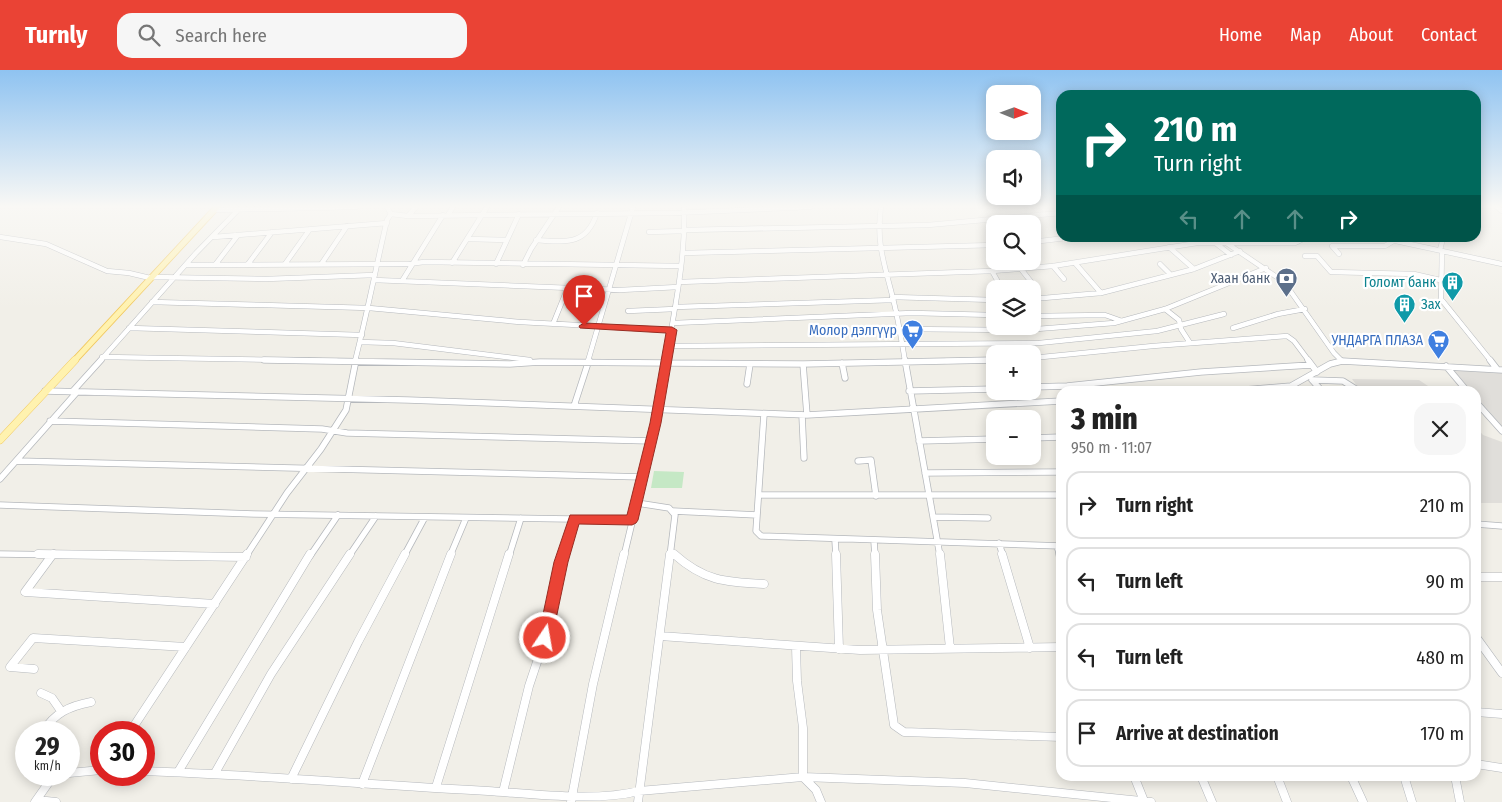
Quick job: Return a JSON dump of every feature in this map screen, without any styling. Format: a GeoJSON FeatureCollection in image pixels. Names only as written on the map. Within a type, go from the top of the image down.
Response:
{"type":"FeatureCollection","features":[{"type":"Feature","properties":{"kind":"main road"},"geometry":{"type":"LineString","coordinates":[[0,440],[184,241]]}},
{"type":"Feature","properties":{"kind":"street"},"geometry":{"type":"LineString","coordinates":[[24,241],[53,246],[64,254],[107,272],[128,273],[150,278],[374,278],[402,281],[609,289],[1006,270]]}},
{"type":"Feature","properties":{"kind":"street"},"geometry":{"type":"LineString","coordinates":[[0,479],[102,357],[174,277],[210,241]]}},
{"type":"Feature","properties":{"kind":"street"},"geometry":{"type":"LineString","coordinates":[[215,265],[233,241]]}},
{"type":"Feature","properties":{"kind":"street"},"geometry":{"type":"LineString","coordinates":[[248,264],[265,241]]}},
{"type":"Feature","properties":{"kind":"street"},"geometry":{"type":"LineString","coordinates":[[284,264],[301,241]]}},
{"type":"Feature","properties":{"kind":"street"},"geometry":{"type":"LineString","coordinates":[[322,263],[337,241]]}},
{"type":"Feature","properties":{"kind":"street"},"geometry":{"type":"LineString","coordinates":[[137,721],[274,514],[334,431],[346,410],[355,362],[370,308],[374,278],[382,241]]}},
{"type":"Feature","properties":{"kind":"street"},"geometry":{"type":"LineString","coordinates":[[402,281],[428,241]]}},
{"type":"Feature","properties":{"kind":"street"},"geometry":{"type":"LineString","coordinates":[[452,263],[467,241]]}},
{"type":"Feature","properties":{"kind":"street"},"geometry":{"type":"LineString","coordinates":[[496,264],[506,241]]}},
{"type":"Feature","properties":{"kind":"street"},"geometry":{"type":"LineString","coordinates":[[523,265],[535,241]]}},
{"type":"Feature","properties":{"kind":"street"},"geometry":{"type":"LineString","coordinates":[[574,406],[599,327],[622,241]]}},
{"type":"Feature","properties":{"kind":"street"},"geometry":{"type":"LineString","coordinates":[[571,799],[593,684],[659,409],[684,241]]}},
{"type":"Feature","properties":{"kind":"street"},"geometry":{"type":"LineString","coordinates":[[879,241],[888,275],[939,542],[950,648]]}},
{"type":"Feature","properties":{"kind":"street"},"geometry":{"type":"LineString","coordinates":[[1041,267],[1197,243],[1297,242]]}},
{"type":"Feature","properties":{"kind":"street"},"geometry":{"type":"LineString","coordinates":[[1339,254],[1332,246],[1385,246],[1391,242]]}},
{"type":"Feature","properties":{"kind":"street"},"geometry":{"type":"LineString","coordinates":[[1408,242],[1502,264]]}},
{"type":"Feature","properties":{"kind":"street"},"geometry":{"type":"LineString","coordinates":[[1442,242],[1440,280],[1440,296],[1442,301],[1500,370]]}},
{"type":"Feature","properties":{"kind":"street"},"geometry":{"type":"LineString","coordinates":[[1216,243],[1231,254]]}},
{"type":"Feature","properties":{"kind":"street"},"geometry":{"type":"LineString","coordinates":[[1227,243],[1266,268],[1287,285],[1334,353],[1342,361]]}},
{"type":"Feature","properties":{"kind":"street"},"geometry":{"type":"LineString","coordinates":[[683,253],[986,244]]}},
{"type":"Feature","properties":{"kind":"street"},"geometry":{"type":"LineString","coordinates":[[1169,247],[1194,269]]}},
{"type":"Feature","properties":{"kind":"street"},"geometry":{"type":"LineString","coordinates":[[1041,298],[1101,293],[1194,269],[1240,251]]}},
{"type":"Feature","properties":{"kind":"street"},"geometry":{"type":"LineString","coordinates":[[1305,256],[1317,256],[1331,272],[1414,274],[1440,280]]}},
{"type":"Feature","properties":{"kind":"street"},"geometry":{"type":"LineString","coordinates":[[186,265],[452,263],[681,266]]}},
{"type":"Feature","properties":{"kind":"street"},"geometry":{"type":"LineString","coordinates":[[1075,263],[1101,293]]}},
{"type":"Feature","properties":{"kind":"street"},"geometry":{"type":"LineString","coordinates":[[1160,264],[1170,274]]}},
{"type":"Feature","properties":{"kind":"street"},"geometry":{"type":"LineString","coordinates":[[1053,266],[1064,279]]}},
{"type":"Feature","properties":{"kind":"street"},"geometry":{"type":"LineString","coordinates":[[898,329],[1024,330],[1091,326],[1122,321],[1165,309],[1266,268]]}},
{"type":"Feature","properties":{"kind":"street"},"geometry":{"type":"LineString","coordinates":[[1022,270],[1030,280]]}},
{"type":"Feature","properties":{"kind":"street"},"geometry":{"type":"LineString","coordinates":[[992,271],[997,280]]}},
{"type":"Feature","properties":{"kind":"street"},"geometry":{"type":"LineString","coordinates":[[553,324],[568,287]]}},
{"type":"Feature","properties":{"kind":"street"},"geometry":{"type":"LineString","coordinates":[[628,311],[943,296],[954,299],[986,300]]}},
{"type":"Feature","properties":{"kind":"street"},"geometry":{"type":"LineString","coordinates":[[152,302],[370,308],[553,324],[672,330]]}},
{"type":"Feature","properties":{"kind":"street"},"geometry":{"type":"LineString","coordinates":[[1165,309],[1179,320],[1181,329],[1190,343]]}},
{"type":"Feature","properties":{"kind":"street"},"geometry":{"type":"LineString","coordinates":[[1233,328],[1278,314],[1305,309]]}},
{"type":"Feature","properties":{"kind":"street"},"geometry":{"type":"LineString","coordinates":[[672,323],[776,320],[895,312],[986,315]]}},
{"type":"Feature","properties":{"kind":"street"},"geometry":{"type":"LineString","coordinates":[[669,346],[1039,343],[1157,331],[1224,314]]}},
{"type":"Feature","properties":{"kind":"street"},"geometry":{"type":"LineString","coordinates":[[1041,316],[1105,315],[1122,321]]}},
{"type":"Feature","properties":{"kind":"street"},"geometry":{"type":"LineString","coordinates":[[129,328],[361,339],[540,362],[586,364],[803,364],[904,360],[986,360]]}},
{"type":"Feature","properties":{"kind":"street"},"geometry":{"type":"LineString","coordinates":[[1041,357],[1286,336],[1294,341],[1317,372]]}},
{"type":"Feature","properties":{"kind":"street"},"geometry":{"type":"LineString","coordinates":[[102,357],[510,364],[540,362]]}},
{"type":"Feature","properties":{"kind":"street"},"geometry":{"type":"LineString","coordinates":[[1311,378],[1330,364],[1342,361],[1500,370]]}},
{"type":"Feature","properties":{"kind":"street"},"geometry":{"type":"LineString","coordinates":[[842,363],[845,378]]}},
{"type":"Feature","properties":{"kind":"street"},"geometry":{"type":"LineString","coordinates":[[747,384],[750,364]]}},
{"type":"Feature","properties":{"kind":"street"},"geometry":{"type":"LineString","coordinates":[[803,364],[804,458]]}},
{"type":"Feature","properties":{"kind":"street"},"geometry":{"type":"LineString","coordinates":[[1041,386],[1210,371],[1312,365]]}},
{"type":"Feature","properties":{"kind":"street"},"geometry":{"type":"LineString","coordinates":[[1446,366],[1463,386]]}},
{"type":"Feature","properties":{"kind":"street"},"geometry":{"type":"LineString","coordinates":[[1311,378],[1318,386]]}},
{"type":"Feature","properties":{"kind":"street"},"geometry":{"type":"LineString","coordinates":[[1289,386],[1311,378],[1343,380],[1353,386]]}},
{"type":"Feature","properties":{"kind":"street"},"geometry":{"type":"LineString","coordinates":[[909,391],[986,389]]}},
{"type":"Feature","properties":{"kind":"street"},"geometry":{"type":"LineString","coordinates":[[46,391],[349,398],[804,415],[1056,401]]}},
{"type":"Feature","properties":{"kind":"street"},"geometry":{"type":"LineString","coordinates":[[1481,408],[1502,431]]}},
{"type":"Feature","properties":{"kind":"street"},"geometry":{"type":"LineString","coordinates":[[764,414],[756,530],[761,536],[835,540],[1056,546]]}},
{"type":"Feature","properties":{"kind":"street"},"geometry":{"type":"LineString","coordinates":[[50,421],[652,441]]}},
{"type":"Feature","properties":{"kind":"street"},"geometry":{"type":"LineString","coordinates":[[1041,438],[1056,437]]}},
{"type":"Feature","properties":{"kind":"street"},"geometry":{"type":"LineString","coordinates":[[919,441],[986,439]]}},
{"type":"Feature","properties":{"kind":"street"},"geometry":{"type":"LineString","coordinates":[[858,460],[871,460],[876,496]]}},
{"type":"Feature","properties":{"kind":"street"},"geometry":{"type":"LineString","coordinates":[[16,461],[304,470],[643,477]]}},
{"type":"Feature","properties":{"kind":"street"},"geometry":{"type":"LineString","coordinates":[[925,473],[1056,472]]}},
{"type":"Feature","properties":{"kind":"street"},"geometry":{"type":"LineString","coordinates":[[758,495],[876,496],[973,492],[1056,495]]}},
{"type":"Feature","properties":{"kind":"street"},"geometry":{"type":"LineString","coordinates":[[637,503],[669,508],[673,511],[757,515]]}},
{"type":"Feature","properties":{"kind":"street"},"geometry":{"type":"LineString","coordinates":[[0,505],[274,514],[632,520]]}},
{"type":"Feature","properties":{"kind":"street"},"geometry":{"type":"LineString","coordinates":[[638,802],[675,515],[673,511]]}},
{"type":"Feature","properties":{"kind":"street"},"geometry":{"type":"LineString","coordinates":[[178,772],[312,552],[338,515]]}},
{"type":"Feature","properties":{"kind":"street"},"geometry":{"type":"LineString","coordinates":[[215,773],[230,742],[376,516]]}},
{"type":"Feature","properties":{"kind":"street"},"geometry":{"type":"LineString","coordinates":[[291,779],[358,642],[425,517]]}},
{"type":"Feature","properties":{"kind":"street"},"geometry":{"type":"LineString","coordinates":[[934,517],[988,518]]}},
{"type":"Feature","properties":{"kind":"street"},"geometry":{"type":"LineString","coordinates":[[362,784],[436,590],[466,518]]}},
{"type":"Feature","properties":{"kind":"street"},"geometry":{"type":"LineString","coordinates":[[436,787],[521,518]]}},
{"type":"Feature","properties":{"kind":"street"},"geometry":{"type":"LineString","coordinates":[[503,792],[529,686],[545,638],[561,562],[574,519]]}},
{"type":"Feature","properties":{"kind":"street"},"geometry":{"type":"LineString","coordinates":[[1481,524],[1502,526]]}},
{"type":"Feature","properties":{"kind":"street"},"geometry":{"type":"LineString","coordinates":[[835,540],[839,649]]}},
{"type":"Feature","properties":{"kind":"street"},"geometry":{"type":"LineString","coordinates":[[874,541],[877,610],[894,725],[904,732],[1056,737]]}},
{"type":"Feature","properties":{"kind":"street"},"geometry":{"type":"LineString","coordinates":[[999,543],[1030,648]]}},
{"type":"Feature","properties":{"kind":"street"},"geometry":{"type":"LineString","coordinates":[[670,552],[689,569],[701,576],[715,580],[764,584]]}},
{"type":"Feature","properties":{"kind":"street"},"geometry":{"type":"LineString","coordinates":[[0,554],[246,557]]}},
{"type":"Feature","properties":{"kind":"street"},"geometry":{"type":"LineString","coordinates":[[54,554],[25,592],[215,604]]}},
{"type":"Feature","properties":{"kind":"street"},"geometry":{"type":"LineString","coordinates":[[1481,577],[1502,576]]}},
{"type":"Feature","properties":{"kind":"street"},"geometry":{"type":"LineString","coordinates":[[660,636],[839,649],[1056,648]]}},
{"type":"Feature","properties":{"kind":"street"},"geometry":{"type":"LineString","coordinates":[[34,669],[10,667],[33,638],[186,647]]}},
{"type":"Feature","properties":{"kind":"street"},"geometry":{"type":"LineString","coordinates":[[1481,644],[1502,673]]}},
{"type":"Feature","properties":{"kind":"street"},"geometry":{"type":"LineString","coordinates":[[796,647],[803,728],[803,776],[816,790],[821,802]]}},
{"type":"Feature","properties":{"kind":"street"},"geometry":{"type":"LineString","coordinates":[[41,693],[52,698],[61,711]]}},
{"type":"Feature","properties":{"kind":"street"},"geometry":{"type":"LineString","coordinates":[[50,721],[61,711],[91,702]]}},
{"type":"Feature","properties":{"kind":"street"},"geometry":{"type":"LineString","coordinates":[[1481,712],[1502,714]]}},
{"type":"Feature","properties":{"kind":"street"},"geometry":{"type":"LineString","coordinates":[[1481,765],[1502,768]]}},
{"type":"Feature","properties":{"kind":"street"},"geometry":{"type":"LineString","coordinates":[[155,771],[215,773],[362,784],[436,787],[571,799],[622,796],[639,791],[803,776],[965,783],[1148,801]]}},
{"type":"Feature","properties":{"kind":"street"},"geometry":{"type":"LineString","coordinates":[[1137,781],[1148,801]]}},
{"type":"Feature","properties":{"kind":"street"},"geometry":{"type":"LineString","coordinates":[[1203,781],[1212,802]]}},
{"type":"Feature","properties":{"kind":"street"},"geometry":{"type":"LineString","coordinates":[[1279,781],[1287,802]]}},
{"type":"Feature","properties":{"kind":"street"},"geometry":{"type":"LineString","coordinates":[[1353,781],[1363,802]]}},
{"type":"Feature","properties":{"kind":"street"},"geometry":{"type":"LineString","coordinates":[[1406,781],[1412,802]]}},
{"type":"Feature","properties":{"kind":"street"},"geometry":{"type":"LineString","coordinates":[[1457,781],[1460,802]]}},
{"type":"Feature","properties":{"kind":"street"},"geometry":{"type":"LineString","coordinates":[[36,801],[46,786]]}},
{"type":"Feature","properties":{"kind":"street"},"geometry":{"type":"LineString","coordinates":[[36,801],[56,802]]}},
{"type":"Feature","properties":{"kind":"shaded area"},"geometry":{"type":"Polygon","coordinates":[[[1452,369],[1502,372],[1502,426],[1481,403],[1481,386],[1467,386],[1452,369]]]}},
{"type":"Feature","properties":{"kind":"shaded area"},"geometry":{"type":"Polygon","coordinates":[[[1352,379],[1419,380],[1428,386],[1357,386],[1352,379]]]}},
{"type":"Feature","properties":{"kind":"shaded area"},"geometry":{"type":"Polygon","coordinates":[[[1481,433],[1502,442],[1502,503],[1481,503],[1481,433]]]}},
{"type":"Feature","properties":{"kind":"green space"},"geometry":{"type":"Polygon","coordinates":[[[654,471],[684,472],[682,488],[651,488],[654,471]]]}},
{"type":"Feature","properties":{"kind":"place","name":"Хаан банк"},"geometry":{"type":"Point","coordinates":[1286,297]}},
{"type":"Feature","properties":{"kind":"place","name":"Голомт банк"},"geometry":{"type":"Point","coordinates":[1452,301]}},
{"type":"Feature","properties":{"kind":"place","name":"Зах"},"geometry":{"type":"Point","coordinates":[1405,323]}},
{"type":"Feature","properties":{"kind":"place","name":"Молор дэлгүүр"},"geometry":{"type":"Point","coordinates":[913,349]}},
{"type":"Feature","properties":{"kind":"place","name":"УНДАРГА ПЛАЗА"},"geometry":{"type":"Point","coordinates":[1439,359]}},
{"type":"Feature","properties":{"kind":"route"},"geometry":{"type":"LineString","coordinates":[[545,638],[561,562],[574,519],[632,520],[656,423],[672,330],[584,326]]}}]}
